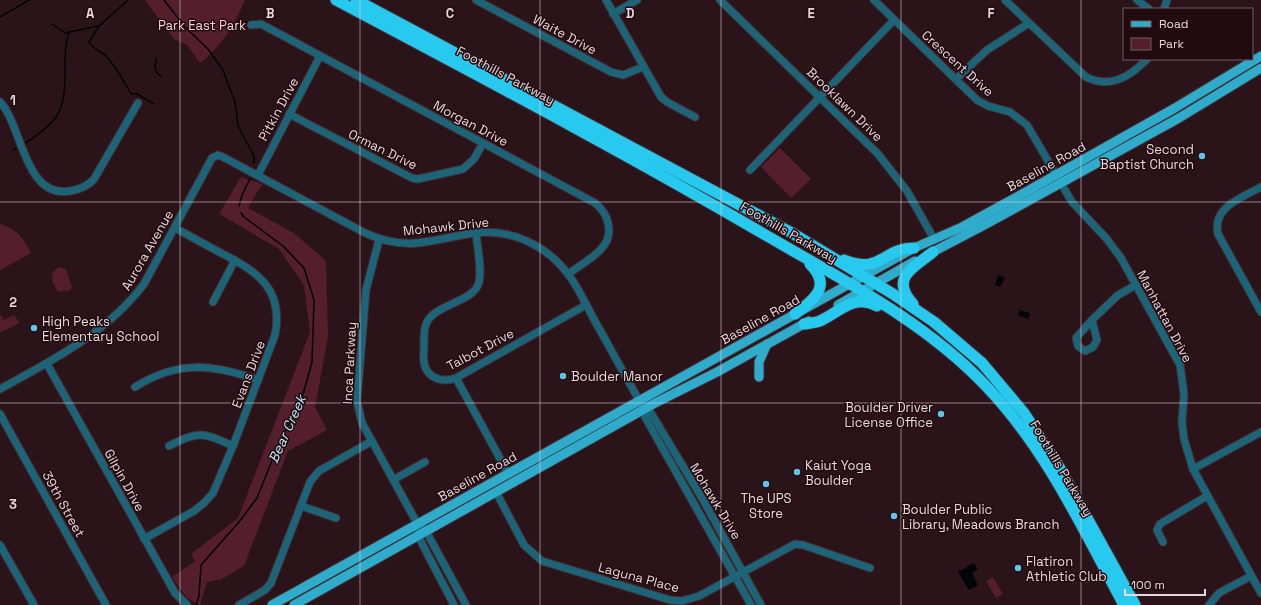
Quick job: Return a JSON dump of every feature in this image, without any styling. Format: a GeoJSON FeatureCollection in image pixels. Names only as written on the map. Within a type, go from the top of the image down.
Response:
{"type":"FeatureCollection","features":[{"type":"Feature","properties":{"kind":"highway","name":"Foothills Parkway"},"geometry":{"type":"LineString","coordinates":[[336,0],[668,178],[863,291],[922,331],[976,376],[1022,427],[1054,476],[1124,605]]}},
{"type":"Feature","properties":{"kind":"highway","name":"Foothills Parkway"},"geometry":{"type":"LineString","coordinates":[[356,0],[792,233],[922,313],[977,359],[1024,413],[1059,467],[1135,605]]}},
{"type":"Feature","properties":{"kind":"highway"},"geometry":{"type":"LineString","coordinates":[[792,233],[800,235],[842,259],[860,265],[874,264],[905,248],[914,248]]}},
{"type":"Feature","properties":{"kind":"highway"},"geometry":{"type":"LineString","coordinates":[[795,314],[819,291],[821,282],[816,270],[796,252]]}},
{"type":"Feature","properties":{"kind":"highway"},"geometry":{"type":"LineString","coordinates":[[922,313],[906,295],[903,288],[903,280],[908,271],[933,252]]}},
{"type":"Feature","properties":{"kind":"highway"},"geometry":{"type":"LineString","coordinates":[[804,324],[818,322],[853,303],[864,300],[880,308],[906,325],[922,331]]}},
{"type":"Feature","properties":{"kind":"main road","name":"Baseline Road"},"geometry":{"type":"LineString","coordinates":[[294,605],[496,492],[709,377],[874,284],[988,224],[1058,179],[1261,56]]}},
{"type":"Feature","properties":{"kind":"main road","name":"Baseline Road"},"geometry":{"type":"LineString","coordinates":[[272,605],[914,248],[968,224],[1186,114],[1261,68]]}},
{"type":"Feature","properties":{"kind":"main road"},"geometry":{"type":"LineString","coordinates":[[759,377],[759,362],[767,344]]}},
{"type":"Feature","properties":{"kind":"street","name":"Waite Drive"},"geometry":{"type":"LineString","coordinates":[[476,0],[611,72],[623,75],[643,67]]}},
{"type":"Feature","properties":{"kind":"street"},"geometry":{"type":"LineString","coordinates":[[606,0],[661,97],[667,102],[695,117]]}},
{"type":"Feature","properties":{"kind":"street"},"geometry":{"type":"LineString","coordinates":[[613,14],[637,0]]}},
{"type":"Feature","properties":{"kind":"street","name":"Brooklawn Drive"},"geometry":{"type":"LineString","coordinates":[[720,0],[878,154],[907,191],[934,239]]}},
{"type":"Feature","properties":{"kind":"street","name":"Crescent Drive"},"geometry":{"type":"LineString","coordinates":[[874,0],[981,102],[1010,112],[1027,125],[1058,179]]}},
{"type":"Feature","properties":{"kind":"street"},"geometry":{"type":"LineString","coordinates":[[1005,0],[1086,77],[1094,81],[1109,83],[1119,80],[1139,68],[1146,60]]}},
{"type":"Feature","properties":{"kind":"street"},"geometry":{"type":"LineString","coordinates":[[1137,0],[1148,8]]}},
{"type":"Feature","properties":{"kind":"street"},"geometry":{"type":"LineString","coordinates":[[750,170],[894,20]]}},
{"type":"Feature","properties":{"kind":"street"},"geometry":{"type":"LineString","coordinates":[[956,79],[987,50],[1029,23]]}},
{"type":"Feature","properties":{"kind":"street","name":"Morgan Drive"},"geometry":{"type":"LineString","coordinates":[[251,25],[261,24],[595,203],[605,213],[609,227],[605,244],[601,249],[568,274]]}},
{"type":"Feature","properties":{"kind":"street","name":"Pitkin Drive"},"geometry":{"type":"LineString","coordinates":[[258,174],[320,56]]}},
{"type":"Feature","properties":{"kind":"street"},"geometry":{"type":"LineString","coordinates":[[0,102],[6,108],[22,151],[39,180],[48,187],[65,192],[86,186],[94,179],[138,103]]}},
{"type":"Feature","properties":{"kind":"street","name":"Orman Drive"},"geometry":{"type":"LineString","coordinates":[[289,114],[412,178],[418,179],[463,169],[474,159],[483,143]]}},
{"type":"Feature","properties":{"kind":"street","name":"Aurora Avenue"},"geometry":{"type":"LineString","coordinates":[[0,389],[47,364],[85,340],[130,302],[144,284],[212,158],[218,155],[223,156],[258,174]]}},
{"type":"Feature","properties":{"kind":"street","name":"Mohawk Drive"},"geometry":{"type":"LineString","coordinates":[[258,174],[379,240],[406,245],[419,244],[476,233],[497,233],[527,241],[550,255],[568,274],[586,305],[640,400],[645,411],[645,417],[751,605]]}},
{"type":"Feature","properties":{"kind":"street","name":"Manhattan Drive"},"geometry":{"type":"LineString","coordinates":[[1058,179],[1077,208],[1113,246],[1180,365],[1184,394],[1182,422],[1184,439],[1193,469],[1261,594]]}},
{"type":"Feature","properties":{"kind":"street"},"geometry":{"type":"LineString","coordinates":[[1261,188],[1227,206],[1222,210],[1218,219],[1218,234],[1261,312]]}},
{"type":"Feature","properties":{"kind":"street"},"geometry":{"type":"LineString","coordinates":[[1210,216],[1218,219]]}},
{"type":"Feature","properties":{"kind":"street","name":"Evans Drive"},"geometry":{"type":"LineString","coordinates":[[144,539],[194,511],[213,493],[233,446],[275,335],[277,325],[275,304],[267,285],[261,277],[236,260],[175,228]]}},
{"type":"Feature","properties":{"kind":"street","name":"Talbot Drive"},"geometry":{"type":"LineString","coordinates":[[476,233],[480,286],[471,293],[430,317],[425,327],[423,356],[425,368],[435,378],[450,380],[456,378],[586,305]]}},
{"type":"Feature","properties":{"kind":"street","name":"Inca Parkway"},"geometry":{"type":"LineString","coordinates":[[379,240],[366,290],[358,401],[362,423],[417,523],[426,531],[466,605]]}},
{"type":"Feature","properties":{"kind":"street"},"geometry":{"type":"LineString","coordinates":[[213,302],[236,260]]}},
{"type":"Feature","properties":{"kind":"street"},"geometry":{"type":"LineString","coordinates":[[1092,320],[1118,295],[1136,285]]}},
{"type":"Feature","properties":{"kind":"street","name":"Gilpin Drive"},"geometry":{"type":"LineString","coordinates":[[47,364],[175,593],[187,605]]}},
{"type":"Feature","properties":{"kind":"street"},"geometry":{"type":"LineString","coordinates":[[135,387],[158,374],[190,367],[217,368],[258,380]]}},
{"type":"Feature","properties":{"kind":"street"},"geometry":{"type":"LineString","coordinates":[[456,378],[508,473]]}},
{"type":"Feature","properties":{"kind":"street","name":"Mohawk Drive"},"geometry":{"type":"LineString","coordinates":[[645,411],[652,415],[761,605]]}},
{"type":"Feature","properties":{"kind":"street","name":"39th Street"},"geometry":{"type":"LineString","coordinates":[[0,414],[106,605]]}},
{"type":"Feature","properties":{"kind":"street"},"geometry":{"type":"LineString","coordinates":[[1193,469],[1261,432]]}},
{"type":"Feature","properties":{"kind":"street"},"geometry":{"type":"LineString","coordinates":[[170,446],[186,437],[202,434],[233,446]]}},
{"type":"Feature","properties":{"kind":"street"},"geometry":{"type":"LineString","coordinates":[[239,605],[265,590],[271,583],[310,482],[319,471],[372,441]]}},
{"type":"Feature","properties":{"kind":"street"},"geometry":{"type":"LineString","coordinates":[[393,480],[425,462]]}},
{"type":"Feature","properties":{"kind":"street","name":"Laguna Place"},"geometry":{"type":"LineString","coordinates":[[496,492],[524,545],[538,558],[551,564],[676,600],[690,599],[699,596],[795,544],[803,545],[870,568]]}},
{"type":"Feature","properties":{"kind":"street"},"geometry":{"type":"LineString","coordinates":[[1163,542],[1157,530],[1160,524],[1208,496]]}},
{"type":"Feature","properties":{"kind":"street"},"geometry":{"type":"LineString","coordinates":[[301,506],[336,518]]}},
{"type":"Feature","properties":{"kind":"street","name":"Inca Parkway"},"geometry":{"type":"LineString","coordinates":[[417,523],[418,536],[454,605]]}},
{"type":"Feature","properties":{"kind":"street"},"geometry":{"type":"LineString","coordinates":[[0,545],[34,605]]}},
{"type":"Feature","properties":{"kind":"street"},"geometry":{"type":"LineString","coordinates":[[1209,605],[1219,593],[1251,576]]}},
{"type":"Feature","properties":{"kind":"green space","name":"Park East Park"},"geometry":{"type":"Polygon","coordinates":[[[145,0],[245,0],[237,18],[227,34],[214,50],[200,63],[187,45],[174,39],[145,0]]]}},
{"type":"Feature","properties":{"kind":"green space"},"geometry":{"type":"Polygon","coordinates":[[[780,148],[811,179],[791,198],[761,167],[780,148]]]}},
{"type":"Feature","properties":{"kind":"green space"},"geometry":{"type":"Polygon","coordinates":[[[241,177],[262,184],[248,208],[294,233],[326,261],[328,337],[315,407],[327,430],[288,451],[244,566],[222,579],[207,582],[200,605],[187,598],[172,577],[195,561],[191,554],[238,518],[310,332],[304,285],[279,249],[219,214],[241,177]]]}},
{"type":"Feature","properties":{"kind":"green space"},"geometry":{"type":"Polygon","coordinates":[[[0,224],[15,231],[31,253],[0,270],[0,224]]]}},
{"type":"Feature","properties":{"kind":"green space"},"geometry":{"type":"Polygon","coordinates":[[[59,267],[66,269],[72,287],[70,290],[58,292],[53,283],[52,273],[59,267]]]}},
{"type":"Feature","properties":{"kind":"green space"},"geometry":{"type":"Polygon","coordinates":[[[0,315],[4,320],[14,315],[19,323],[0,333],[0,315]]]}},
{"type":"Feature","properties":{"kind":"green space"},"geometry":{"type":"Polygon","coordinates":[[[993,577],[1003,594],[996,598],[986,581],[993,577]]]}},
{"type":"Feature","properties":{"kind":"shaded area"},"geometry":{"type":"Polygon","coordinates":[[[998,275],[1005,278],[1000,287],[995,285],[998,275]]]}},
{"type":"Feature","properties":{"kind":"shaded area"},"geometry":{"type":"Polygon","coordinates":[[[1020,310],[1030,313],[1028,319],[1018,315],[1020,310]]]}},
{"type":"Feature","properties":{"kind":"shaded area"},"geometry":{"type":"Polygon","coordinates":[[[974,563],[978,569],[972,573],[978,585],[969,590],[958,572],[974,563]]]}},
{"type":"Feature","properties":{"kind":"waterway"},"geometry":{"type":"LineString","coordinates":[[0,17],[29,0]]}},
{"type":"Feature","properties":{"kind":"waterway"},"geometry":{"type":"LineString","coordinates":[[128,0],[99,26],[89,42],[110,60],[131,94],[137,94],[154,104]]}},
{"type":"Feature","properties":{"kind":"waterway","name":"Bear Creek"},"geometry":{"type":"LineString","coordinates":[[164,0],[185,27],[208,49],[223,70],[235,102],[238,126],[254,156],[254,163]]}},
{"type":"Feature","properties":{"kind":"waterway"},"geometry":{"type":"LineString","coordinates":[[52,24],[65,33],[98,26]]}},
{"type":"Feature","properties":{"kind":"waterway"},"geometry":{"type":"LineString","coordinates":[[24,144],[45,129],[53,121],[62,105],[65,83],[66,50],[69,32]]}},
{"type":"Feature","properties":{"kind":"waterway"},"geometry":{"type":"LineString","coordinates":[[156,58],[155,70],[161,76]]}},
{"type":"Feature","properties":{"kind":"waterway","name":"Bear Creek"},"geometry":{"type":"LineString","coordinates":[[239,206],[242,195],[250,179]]}},
{"type":"Feature","properties":{"kind":"waterway","name":"Bear Creek"},"geometry":{"type":"LineString","coordinates":[[196,605],[199,596],[201,565],[239,522],[257,498],[279,443],[302,398],[312,362],[314,300],[304,268],[283,246],[244,217],[241,213]]}},
{"type":"Feature","properties":{"kind":"place","name":"Second Baptist Church"},"geometry":{"type":"Point","coordinates":[1202,156]}},
{"type":"Feature","properties":{"kind":"place","name":"High Peaks Elementary School"},"geometry":{"type":"Point","coordinates":[34,328]}},
{"type":"Feature","properties":{"kind":"place","name":"Boulder Manor"},"geometry":{"type":"Point","coordinates":[563,376]}},
{"type":"Feature","properties":{"kind":"place","name":"Boulder Driver License Office"},"geometry":{"type":"Point","coordinates":[941,414]}},
{"type":"Feature","properties":{"kind":"place","name":"Kaiut Yoga Boulder"},"geometry":{"type":"Point","coordinates":[797,472]}},
{"type":"Feature","properties":{"kind":"place","name":"The UPS Store"},"geometry":{"type":"Point","coordinates":[766,484]}},
{"type":"Feature","properties":{"kind":"place","name":"Boulder Public Library, Meadows Branch"},"geometry":{"type":"Point","coordinates":[894,516]}},
{"type":"Feature","properties":{"kind":"place","name":"Flatiron Athletic Club"},"geometry":{"type":"Point","coordinates":[1018,568]}}]}
